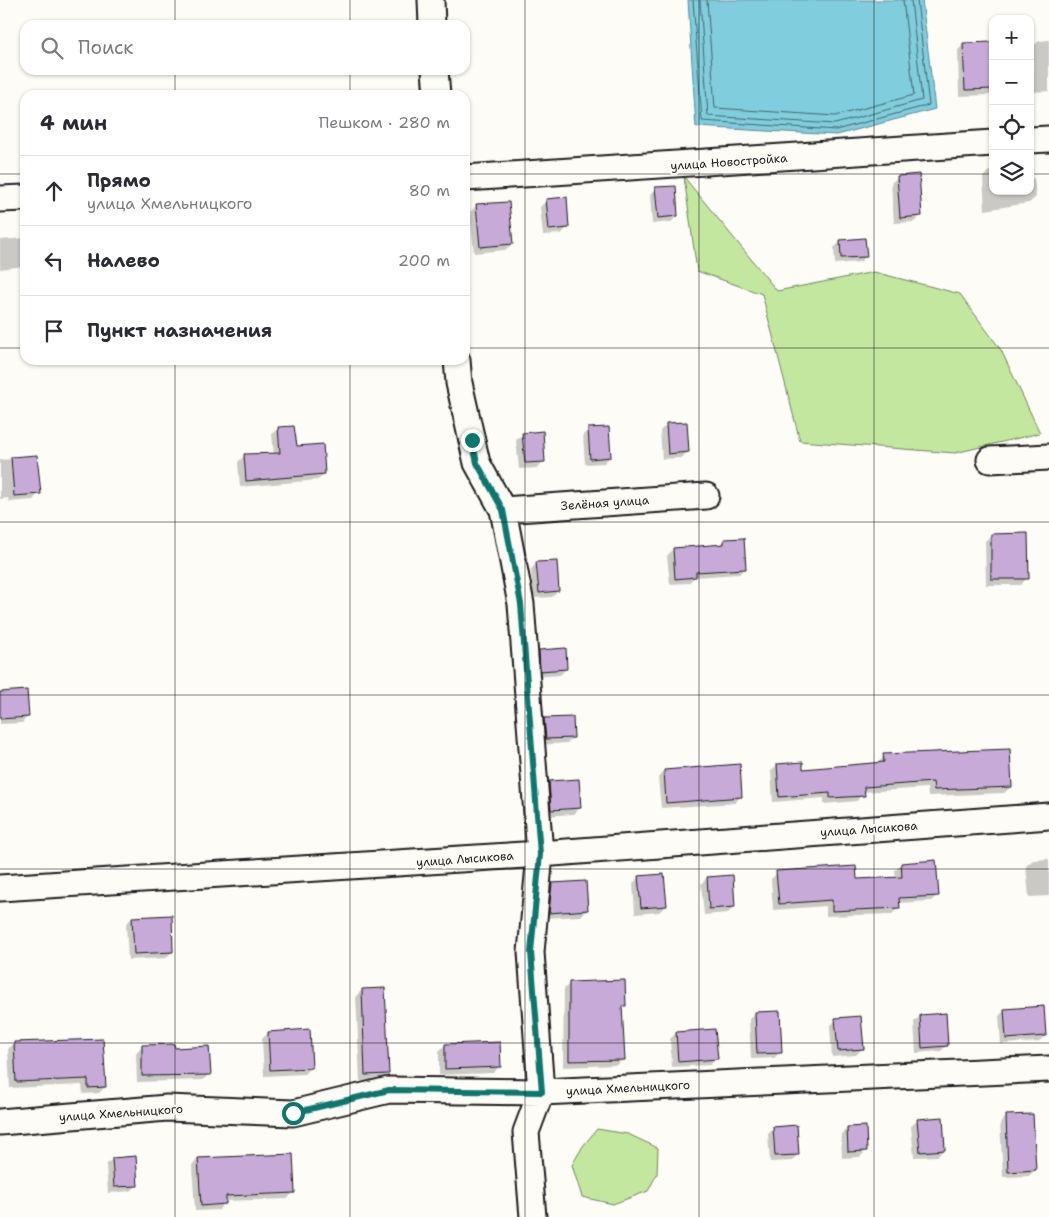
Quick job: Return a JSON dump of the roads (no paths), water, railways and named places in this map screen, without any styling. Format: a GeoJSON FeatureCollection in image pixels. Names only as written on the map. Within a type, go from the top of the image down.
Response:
{"type":"FeatureCollection","features":[{"type":"Feature","properties":{"kind":"street"},"geometry":{"type":"LineString","coordinates":[[431,0],[432,20]]}},
{"type":"Feature","properties":{"kind":"street"},"geometry":{"type":"LineString","coordinates":[[435,75],[437,90]]}},
{"type":"Feature","properties":{"kind":"street"},"geometry":{"type":"LineString","coordinates":[[1034,140],[1049,139]]}},
{"type":"Feature","properties":{"kind":"street","name":"улица Новостройка"},"geometry":{"type":"LineString","coordinates":[[470,178],[989,143]]}},
{"type":"Feature","properties":{"kind":"street"},"geometry":{"type":"LineString","coordinates":[[0,199],[20,198]]}},
{"type":"Feature","properties":{"kind":"street"},"geometry":{"type":"LineString","coordinates":[[457,365],[459,383],[477,463],[503,510],[521,604],[540,854],[531,952],[542,1092],[526,1132],[533,1217]]}},
{"type":"Feature","properties":{"kind":"street"},"geometry":{"type":"LineString","coordinates":[[990,460],[1049,457]]}},
{"type":"Feature","properties":{"kind":"street","name":"Зелёная улица"},"geometry":{"type":"LineString","coordinates":[[503,510],[706,496]]}},
{"type":"Feature","properties":{"kind":"street","name":"улица Лысикова"},"geometry":{"type":"LineString","coordinates":[[0,888],[540,854],[1049,816]]}},
{"type":"Feature","properties":{"kind":"street","name":"улица Хмельницкого"},"geometry":{"type":"LineString","coordinates":[[0,1122],[167,1108],[293,1113],[389,1090],[542,1092],[1049,1069]]}},
{"type":"Feature","properties":{"kind":"water"},"geometry":{"type":"Polygon","coordinates":[[[688,0],[922,0],[935,109],[837,135],[696,127],[688,0]]]}}]}
